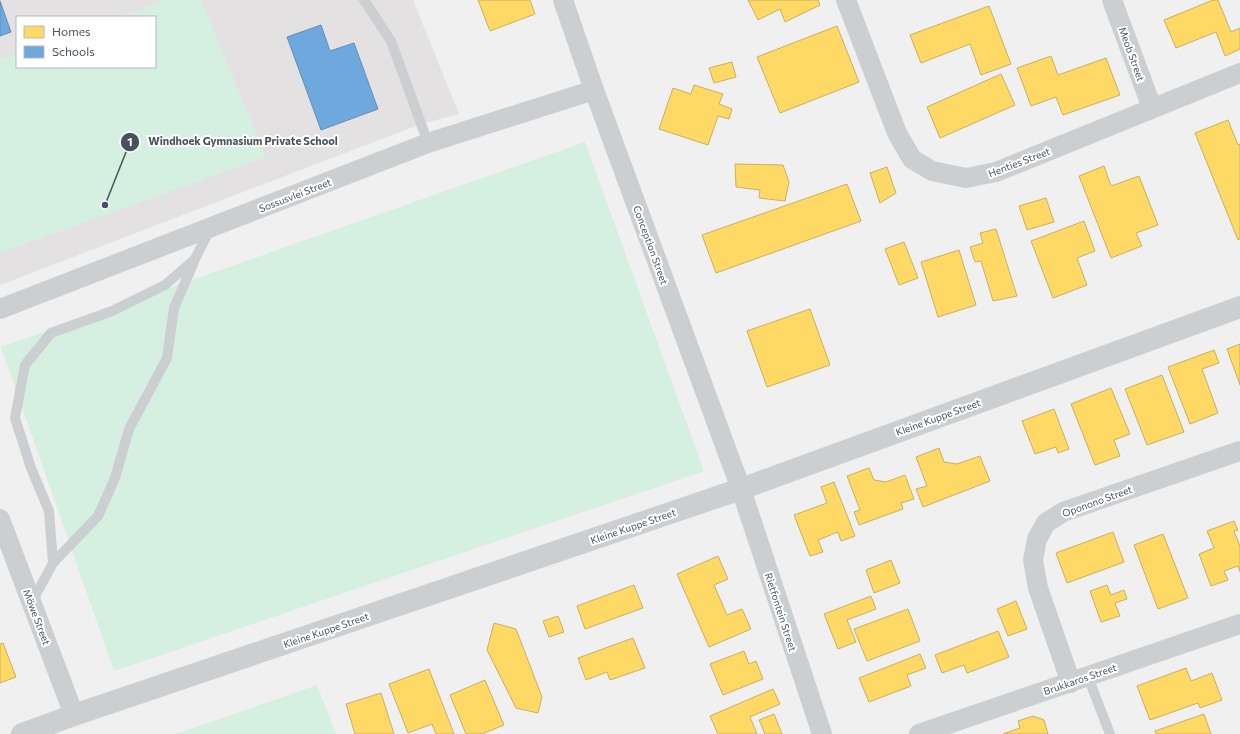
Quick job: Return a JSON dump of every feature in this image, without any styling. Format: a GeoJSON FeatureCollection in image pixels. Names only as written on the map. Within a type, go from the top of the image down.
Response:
{"type":"FeatureCollection","features":[{"type":"Feature","properties":{"kind":"street","name":"Conception Street"},"geometry":{"type":"LineString","coordinates":[[563,0],[594,90],[741,489]]}},
{"type":"Feature","properties":{"kind":"street","name":"Henties Street"},"geometry":{"type":"LineString","coordinates":[[846,0],[897,133],[912,159],[932,171],[966,178],[996,172],[1240,73]]}},
{"type":"Feature","properties":{"kind":"street","name":"Meob Street"},"geometry":{"type":"LineString","coordinates":[[1112,0],[1152,108]]}},
{"type":"Feature","properties":{"kind":"street","name":"Sossusvlei Street"},"geometry":{"type":"LineString","coordinates":[[0,309],[428,143],[594,90]]}},
{"type":"Feature","properties":{"kind":"street","name":"Kleine Kuppe Street"},"geometry":{"type":"LineString","coordinates":[[22,734],[74,715],[741,489],[1240,307]]}},
{"type":"Feature","properties":{"kind":"street","name":"Oponono Street"},"geometry":{"type":"LineString","coordinates":[[1079,680],[1038,588],[1033,560],[1037,539],[1046,523],[1063,512],[1240,451]]}},
{"type":"Feature","properties":{"kind":"street","name":"Rietfontein Street"},"geometry":{"type":"LineString","coordinates":[[741,489],[822,734]]}},
{"type":"Feature","properties":{"kind":"street","name":"Möwe Street"},"geometry":{"type":"LineString","coordinates":[[0,519],[4,542],[31,603],[74,715]]}},
{"type":"Feature","properties":{"kind":"street","name":"Brukkaros Street"},"geometry":{"type":"LineString","coordinates":[[919,734],[1240,624]]}},
{"type":"Feature","properties":{"kind":"lane"},"geometry":{"type":"LineString","coordinates":[[364,0],[391,41],[428,143]]}},
{"type":"Feature","properties":{"kind":"lane"},"geometry":{"type":"LineString","coordinates":[[31,603],[54,563],[98,516],[115,478],[129,429],[167,358],[174,308],[195,259],[211,227]]}},
{"type":"Feature","properties":{"kind":"lane"},"geometry":{"type":"LineString","coordinates":[[54,563],[49,511],[31,468],[15,418],[25,365],[51,333],[112,311],[165,285],[195,259]]}},
{"type":"Feature","properties":{"kind":"lane"},"geometry":{"type":"LineString","coordinates":[[1079,680],[1110,734]]}},
{"type":"Feature","properties":{"kind":"shaded area"},"geometry":{"type":"Polygon","coordinates":[[[0,0],[413,0],[459,114],[421,124],[0,285],[0,0]]]}},
{"type":"Feature","properties":{"kind":"green space"},"geometry":{"type":"Polygon","coordinates":[[[166,0],[201,0],[266,157],[0,253],[0,59],[16,53],[16,68],[156,68],[156,16],[121,16],[166,0]]]}},
{"type":"Feature","properties":{"kind":"green space"},"geometry":{"type":"Polygon","coordinates":[[[585,142],[704,471],[114,671],[1,347],[585,142]]]}},
{"type":"Feature","properties":{"kind":"green space"},"geometry":{"type":"Polygon","coordinates":[[[317,685],[336,734],[176,734],[317,685]]]}},
{"type":"Feature","properties":{"kind":"building: Homes"},"geometry":{"type":"Polygon","coordinates":[[[478,0],[530,0],[535,14],[490,31],[478,0]]]}},
{"type":"Feature","properties":{"kind":"building: Homes"},"geometry":{"type":"Polygon","coordinates":[[[748,0],[818,0],[820,5],[785,22],[780,9],[758,20],[748,0]]]}},
{"type":"Feature","properties":{"kind":"building: Homes"},"geometry":{"type":"Polygon","coordinates":[[[1213,0],[1218,0],[1231,32],[1240,28],[1240,49],[1225,56],[1216,32],[1176,48],[1164,20],[1213,0]]]}},
{"type":"Feature","properties":{"kind":"building: Homes"},"geometry":{"type":"Polygon","coordinates":[[[989,6],[1011,64],[981,75],[970,44],[921,63],[910,35],[989,6]]]}},
{"type":"Feature","properties":{"kind":"building: Homes"},"geometry":{"type":"Polygon","coordinates":[[[837,26],[859,82],[780,113],[757,57],[837,26]]]}},
{"type":"Feature","properties":{"kind":"building: Homes"},"geometry":{"type":"Polygon","coordinates":[[[1051,56],[1058,75],[1106,58],[1120,95],[1063,115],[1056,97],[1031,106],[1017,68],[1051,56]]]}},
{"type":"Feature","properties":{"kind":"building: Homes"},"geometry":{"type":"Polygon","coordinates":[[[732,62],[736,77],[714,83],[709,68],[732,62]]]}},
{"type":"Feature","properties":{"kind":"building: Homes"},"geometry":{"type":"Polygon","coordinates":[[[1001,74],[1015,105],[940,138],[927,107],[1001,74]]]}},
{"type":"Feature","properties":{"kind":"building: Homes"},"geometry":{"type":"Polygon","coordinates":[[[694,85],[723,94],[719,104],[732,109],[729,119],[718,116],[708,145],[659,129],[673,88],[691,94],[694,85]]]}},
{"type":"Feature","properties":{"kind":"building: Homes"},"geometry":{"type":"Polygon","coordinates":[[[1228,120],[1238,145],[1240,144],[1240,239],[1238,240],[1195,133],[1228,120]]]}},
{"type":"Feature","properties":{"kind":"building: Homes"},"geometry":{"type":"Polygon","coordinates":[[[735,164],[783,165],[789,182],[785,201],[759,198],[760,190],[736,187],[735,164]]]}},
{"type":"Feature","properties":{"kind":"building: Homes"},"geometry":{"type":"Polygon","coordinates":[[[1104,166],[1111,186],[1139,176],[1158,225],[1136,233],[1142,246],[1111,258],[1079,176],[1104,166]]]}},
{"type":"Feature","properties":{"kind":"building: Homes"},"geometry":{"type":"Polygon","coordinates":[[[887,167],[896,193],[880,203],[870,173],[887,167]]]}},
{"type":"Feature","properties":{"kind":"building: Homes"},"geometry":{"type":"Polygon","coordinates":[[[847,184],[861,221],[716,273],[702,235],[847,184]]]}},
{"type":"Feature","properties":{"kind":"building: Homes"},"geometry":{"type":"Polygon","coordinates":[[[1046,198],[1054,222],[1027,230],[1019,206],[1046,198]]]}},
{"type":"Feature","properties":{"kind":"building: Homes"},"geometry":{"type":"Polygon","coordinates":[[[1084,221],[1095,251],[1077,258],[1087,285],[1053,298],[1031,241],[1084,221]]]}},
{"type":"Feature","properties":{"kind":"building: Homes"},"geometry":{"type":"Polygon","coordinates":[[[996,229],[1017,296],[993,301],[981,261],[975,262],[970,247],[983,243],[980,233],[996,229]]]}},
{"type":"Feature","properties":{"kind":"building: Homes"},"geometry":{"type":"Polygon","coordinates":[[[904,242],[918,278],[899,285],[885,249],[904,242]]]}},
{"type":"Feature","properties":{"kind":"building: Homes"},"geometry":{"type":"Polygon","coordinates":[[[959,250],[976,305],[938,317],[921,262],[959,250]]]}},
{"type":"Feature","properties":{"kind":"building: Homes"},"geometry":{"type":"Polygon","coordinates":[[[810,309],[830,365],[767,387],[747,331],[810,309]]]}},
{"type":"Feature","properties":{"kind":"building: Homes"},"geometry":{"type":"Polygon","coordinates":[[[1240,344],[1240,385],[1227,349],[1240,344]]]}},
{"type":"Feature","properties":{"kind":"building: Homes"},"geometry":{"type":"Polygon","coordinates":[[[1214,350],[1219,363],[1202,369],[1218,413],[1190,424],[1168,367],[1214,350]]]}},
{"type":"Feature","properties":{"kind":"building: Homes"},"geometry":{"type":"Polygon","coordinates":[[[1162,375],[1184,432],[1147,445],[1125,389],[1162,375]]]}},
{"type":"Feature","properties":{"kind":"building: Homes"},"geometry":{"type":"Polygon","coordinates":[[[1111,388],[1130,434],[1114,440],[1120,456],[1095,465],[1071,404],[1111,388]]]}},
{"type":"Feature","properties":{"kind":"building: Homes"},"geometry":{"type":"Polygon","coordinates":[[[1054,409],[1069,449],[1058,453],[1056,447],[1035,454],[1022,421],[1054,409]]]}},
{"type":"Feature","properties":{"kind":"building: Homes"},"geometry":{"type":"Polygon","coordinates":[[[939,448],[944,462],[957,464],[980,456],[990,481],[923,507],[916,489],[927,486],[916,457],[939,448]]]}},
{"type":"Feature","properties":{"kind":"building: Homes"},"geometry":{"type":"Polygon","coordinates":[[[869,468],[874,480],[886,482],[905,475],[914,499],[901,503],[903,509],[859,525],[854,512],[860,510],[847,476],[869,468]]]}},
{"type":"Feature","properties":{"kind":"building: Homes"},"geometry":{"type":"Polygon","coordinates":[[[834,482],[855,536],[841,541],[838,532],[818,540],[823,552],[810,556],[794,515],[827,503],[821,487],[834,482]]]}},
{"type":"Feature","properties":{"kind":"building: Homes"},"geometry":{"type":"Polygon","coordinates":[[[1234,521],[1238,530],[1234,531],[1240,546],[1240,572],[1238,566],[1224,571],[1228,580],[1211,586],[1199,554],[1214,548],[1207,531],[1234,521]]]}},
{"type":"Feature","properties":{"kind":"building: Homes"},"geometry":{"type":"Polygon","coordinates":[[[1113,532],[1124,562],[1067,583],[1056,553],[1113,532]]]}},
{"type":"Feature","properties":{"kind":"building: Homes"},"geometry":{"type":"Polygon","coordinates":[[[1163,534],[1188,598],[1158,609],[1134,545],[1163,534]]]}},
{"type":"Feature","properties":{"kind":"building: Homes"},"geometry":{"type":"Polygon","coordinates":[[[718,556],[728,579],[714,585],[727,615],[742,609],[751,629],[709,647],[677,574],[718,556]]]}},
{"type":"Feature","properties":{"kind":"building: Homes"},"geometry":{"type":"Polygon","coordinates":[[[891,560],[900,583],[874,593],[866,570],[891,560]]]}},
{"type":"Feature","properties":{"kind":"building: Homes"},"geometry":{"type":"Polygon","coordinates":[[[634,585],[643,608],[585,629],[577,606],[634,585]]]}},
{"type":"Feature","properties":{"kind":"building: Homes"},"geometry":{"type":"Polygon","coordinates":[[[1107,585],[1111,595],[1124,590],[1127,599],[1115,603],[1120,616],[1101,622],[1090,591],[1107,585]]]}},
{"type":"Feature","properties":{"kind":"building: Homes"},"geometry":{"type":"Polygon","coordinates":[[[871,596],[876,609],[847,620],[856,642],[838,649],[824,614],[871,596]]]}},
{"type":"Feature","properties":{"kind":"building: Homes"},"geometry":{"type":"Polygon","coordinates":[[[1016,601],[1027,629],[1008,636],[997,609],[1016,601]]]}},
{"type":"Feature","properties":{"kind":"building: Homes"},"geometry":{"type":"Polygon","coordinates":[[[908,609],[920,641],[867,661],[854,629],[908,609]]]}},
{"type":"Feature","properties":{"kind":"building: Homes"},"geometry":{"type":"Polygon","coordinates":[[[558,616],[564,632],[549,637],[543,621],[558,616]]]}},
{"type":"Feature","properties":{"kind":"building: Homes"},"geometry":{"type":"Polygon","coordinates":[[[494,623],[516,629],[542,697],[538,713],[516,708],[487,650],[494,623]]]}},
{"type":"Feature","properties":{"kind":"building: Homes"},"geometry":{"type":"Polygon","coordinates":[[[998,631],[1009,657],[967,673],[964,665],[942,673],[935,655],[998,631]]]}},
{"type":"Feature","properties":{"kind":"building: Homes"},"geometry":{"type":"Polygon","coordinates":[[[633,638],[645,668],[610,680],[607,672],[586,680],[578,658],[633,638]]]}},
{"type":"Feature","properties":{"kind":"building: Homes"},"geometry":{"type":"Polygon","coordinates":[[[3,643],[16,677],[0,683],[0,644],[3,643]]]}},
{"type":"Feature","properties":{"kind":"building: Homes"},"geometry":{"type":"Polygon","coordinates":[[[744,651],[749,664],[756,661],[763,679],[723,695],[710,664],[744,651]]]}},
{"type":"Feature","properties":{"kind":"building: Homes"},"geometry":{"type":"Polygon","coordinates":[[[920,654],[926,668],[907,675],[911,686],[869,702],[859,678],[920,654]]]}},
{"type":"Feature","properties":{"kind":"building: Homes"},"geometry":{"type":"Polygon","coordinates":[[[1186,668],[1191,681],[1212,673],[1222,700],[1200,708],[1198,703],[1150,720],[1137,686],[1186,668]]]}},
{"type":"Feature","properties":{"kind":"building: Homes"},"geometry":{"type":"Polygon","coordinates":[[[429,669],[454,734],[436,734],[432,724],[408,733],[389,684],[429,669]]]}},
{"type":"Feature","properties":{"kind":"building: Homes"},"geometry":{"type":"Polygon","coordinates":[[[485,680],[504,725],[482,734],[466,734],[450,695],[485,680]]]}},
{"type":"Feature","properties":{"kind":"building: Homes"},"geometry":{"type":"Polygon","coordinates":[[[773,689],[780,704],[750,717],[757,734],[718,734],[710,716],[773,689]]]}},
{"type":"Feature","properties":{"kind":"building: Homes"},"geometry":{"type":"Polygon","coordinates":[[[381,693],[394,734],[355,734],[346,704],[381,693]]]}},
{"type":"Feature","properties":{"kind":"building: Homes"},"geometry":{"type":"Polygon","coordinates":[[[774,714],[782,734],[765,734],[759,720],[774,714]]]}},
{"type":"Feature","properties":{"kind":"building: Homes"},"geometry":{"type":"Polygon","coordinates":[[[1204,714],[1211,734],[1156,734],[1155,731],[1204,714]]]}},
{"type":"Feature","properties":{"kind":"building: Homes"},"geometry":{"type":"Polygon","coordinates":[[[1033,716],[1044,720],[1048,734],[1003,734],[1020,728],[1018,721],[1033,716]]]}},
{"type":"Feature","properties":{"kind":"building: Schools"},"geometry":{"type":"Polygon","coordinates":[[[0,1],[11,32],[0,36],[0,1]]]}},
{"type":"Feature","properties":{"kind":"building: Schools"},"geometry":{"type":"Polygon","coordinates":[[[321,25],[330,51],[354,43],[378,109],[321,130],[287,37],[321,25]]]}},
{"type":"Feature","properties":{"kind":"place","name":"Windhoek Gymnasium Private School"},"geometry":{"type":"Point","coordinates":[105,205]}}]}
